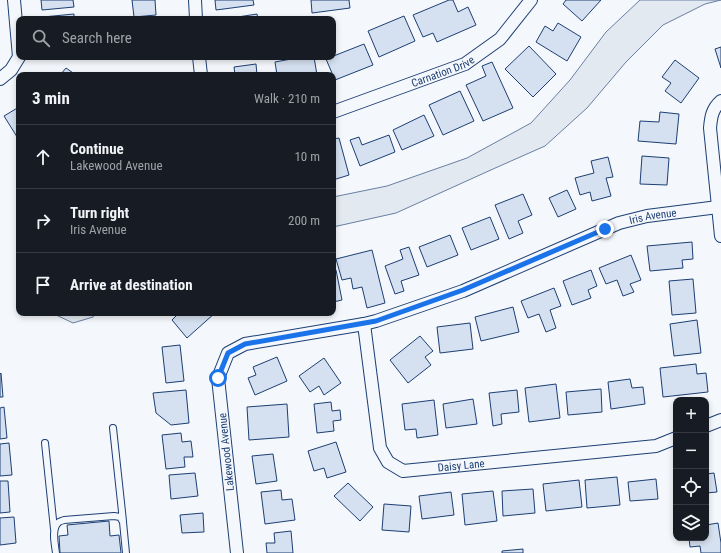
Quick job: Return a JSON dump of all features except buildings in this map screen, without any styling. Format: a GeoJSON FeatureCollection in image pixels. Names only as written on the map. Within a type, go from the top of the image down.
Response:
{"type":"FeatureCollection","features":[{"type":"Feature","properties":{"kind":"street"},"geometry":{"type":"LineString","coordinates":[[14,0],[16,23]]}},
{"type":"Feature","properties":{"kind":"street"},"geometry":{"type":"LineString","coordinates":[[194,0],[196,16]]}},
{"type":"Feature","properties":{"kind":"street","name":"Carnation Drive"},"geometry":{"type":"LineString","coordinates":[[336,111],[465,64],[500,39],[532,0]]}},
{"type":"Feature","properties":{"kind":"street"},"geometry":{"type":"LineString","coordinates":[[0,79],[11,70],[17,60]]}},
{"type":"Feature","properties":{"kind":"street"},"geometry":{"type":"LineString","coordinates":[[199,60],[201,72]]}},
{"type":"Feature","properties":{"kind":"street"},"geometry":{"type":"LineString","coordinates":[[721,102],[713,110],[710,128],[721,236]]}},
{"type":"Feature","properties":{"kind":"street","name":"Iris Avenue"},"geometry":{"type":"LineString","coordinates":[[228,353],[245,344],[376,321],[463,290],[619,223],[647,216],[718,207]]}},
{"type":"Feature","properties":{"kind":"street","name":"Daisy Lane"},"geometry":{"type":"LineString","coordinates":[[364,324],[380,448],[388,462],[403,470],[656,446],[673,439]]}},
{"type":"Feature","properties":{"kind":"street","name":"Lakewood Avenue"},"geometry":{"type":"LineString","coordinates":[[228,353],[218,378],[237,553]]}},
{"type":"Feature","properties":{"kind":"street"},"geometry":{"type":"LineString","coordinates":[[709,425],[721,420]]}},
{"type":"Feature","properties":{"kind":"lane"},"geometry":{"type":"LineString","coordinates":[[113,428],[126,553]]}},
{"type":"Feature","properties":{"kind":"lane"},"geometry":{"type":"LineString","coordinates":[[45,443],[56,553]]}},
{"type":"Feature","properties":{"kind":"lane"},"geometry":{"type":"LineString","coordinates":[[54,529],[57,523],[64,520],[114,516],[120,517],[123,522]]}},
{"type":"Feature","properties":{"kind":"shaded area"},"geometry":{"type":"Polygon","coordinates":[[[640,0],[721,0],[705,4],[663,25],[626,62],[587,108],[545,146],[396,213],[336,226],[336,196],[387,186],[467,158],[531,123],[570,80],[606,32],[640,0]]]}},
{"type":"Feature","properties":{"kind":"shaded area"},"geometry":{"type":"Polygon","coordinates":[[[58,316],[94,316],[93,317],[73,323],[58,316]]]}},
{"type":"Feature","properties":{"kind":"route"},"geometry":{"type":"LineString","coordinates":[[218,378],[228,353],[245,344],[376,321],[419,307],[463,290],[605,229]]}}]}
